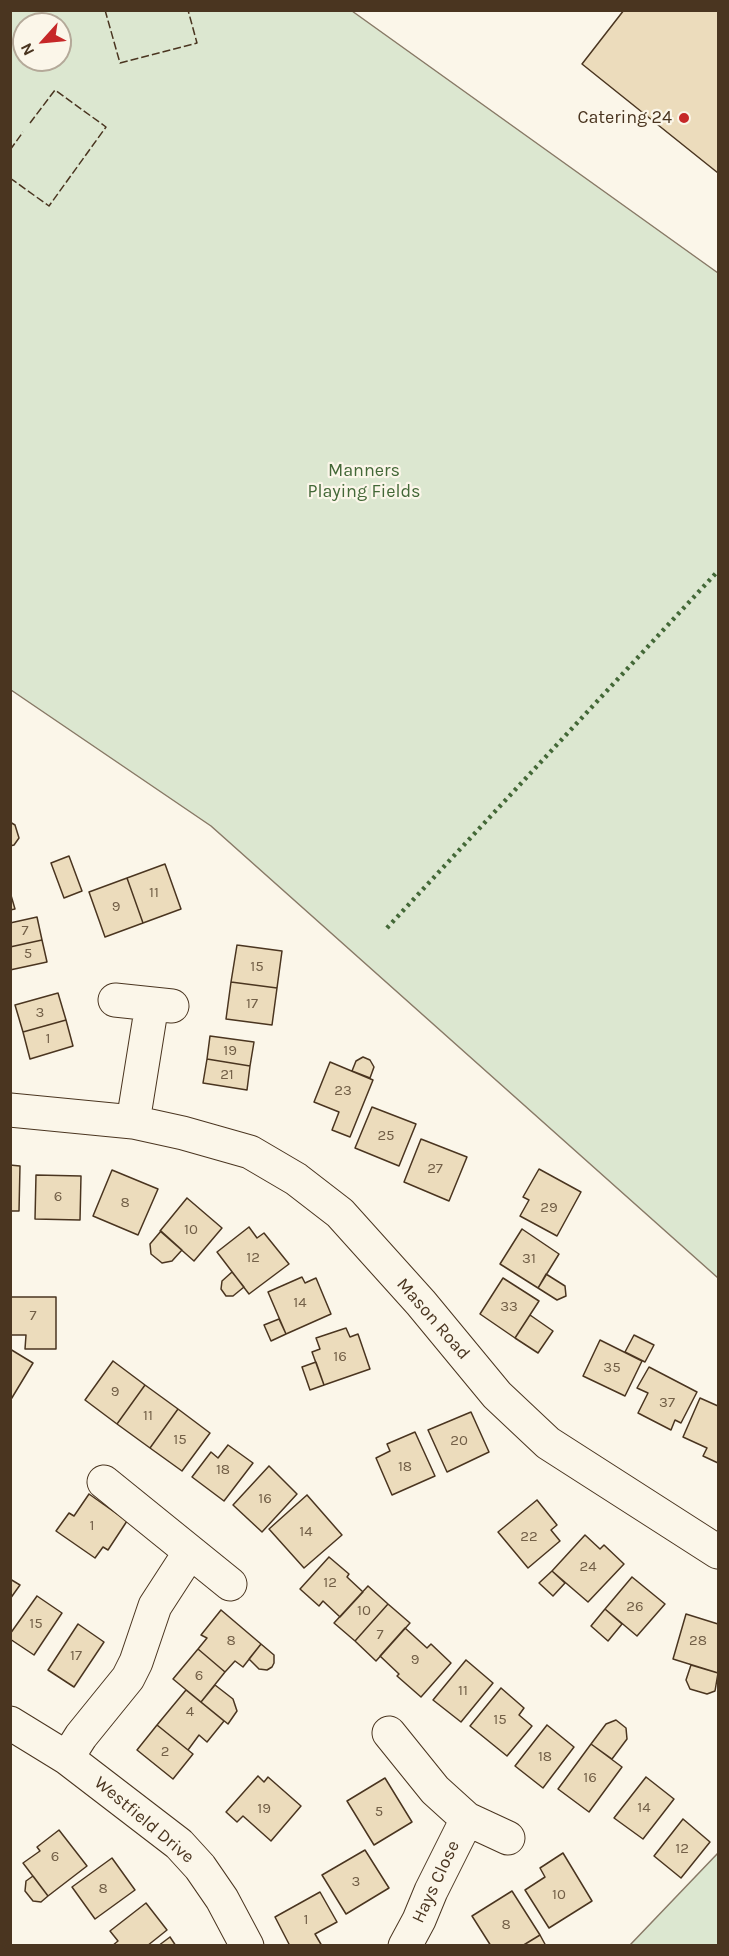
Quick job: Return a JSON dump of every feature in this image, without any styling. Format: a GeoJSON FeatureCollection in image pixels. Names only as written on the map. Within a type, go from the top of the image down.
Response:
{"type":"FeatureCollection","features":[{"type":"Feature","properties":{"kind":"street"},"geometry":{"type":"LineString","coordinates":[[115,1000],[163,1005],[133,1122]]}},
{"type":"Feature","properties":{"kind":"street","name":"Mason Road"},"geometry":{"type":"LineString","coordinates":[[10,1110],[133,1122],[183,1133],[250,1152],[296,1179],[340,1213],[421,1304],[497,1395],[548,1443],[718,1552]]}},
{"type":"Feature","properties":{"kind":"street"},"geometry":{"type":"LineString","coordinates":[[104,1482],[230,1584]]}},
{"type":"Feature","properties":{"kind":"street"},"geometry":{"type":"LineString","coordinates":[[67,1758],[81,1736],[128,1678],[136,1662],[154,1606],[190,1552]]}},
{"type":"Feature","properties":{"kind":"street","name":"Westfield Drive"},"geometry":{"type":"LineString","coordinates":[[10,1723],[67,1758],[179,1844],[200,1867],[222,1899],[247,1946]]}},
{"type":"Feature","properties":{"kind":"street","name":"Hays Close"},"geometry":{"type":"LineString","coordinates":[[389,1733],[435,1790],[467,1819],[508,1838]]}},
{"type":"Feature","properties":{"kind":"street","name":"Hays Close"},"geometry":{"type":"LineString","coordinates":[[405,1946],[467,1819]]}},
{"type":"Feature","properties":{"kind":"green space","name":"Manners Playing Fields"},"geometry":{"type":"Polygon","coordinates":[[[10,11],[352,11],[718,273],[718,1278],[211,826],[11,690],[10,11]]]}},
{"type":"Feature","properties":{"kind":"green space"},"geometry":{"type":"Polygon","coordinates":[[[718,1853],[718,1945],[630,1945],[718,1853]]]}},
{"type":"Feature","properties":{"kind":"building","name":"Catering 24"},"geometry":{"type":"Polygon","coordinates":[[[624,10],[718,10],[718,173],[582,64],[624,10]]]}},
{"type":"Feature","properties":{"kind":"building"},"geometry":{"type":"Polygon","coordinates":[[[10,822],[15,825],[19,838],[14,845],[10,846],[10,822]]]}},
{"type":"Feature","properties":{"kind":"building"},"geometry":{"type":"Polygon","coordinates":[[[69,856],[82,891],[64,898],[51,863],[69,856]]]}},
{"type":"Feature","properties":{"kind":"building"},"geometry":{"type":"Polygon","coordinates":[[[165,864],[181,909],[143,923],[127,878],[165,864]]]}},
{"type":"Feature","properties":{"kind":"building"},"geometry":{"type":"Polygon","coordinates":[[[127,878],[143,923],[105,937],[89,892],[127,878]]]}},
{"type":"Feature","properties":{"kind":"building"},"geometry":{"type":"Polygon","coordinates":[[[10,892],[15,909],[10,910],[10,892]]]}},
{"type":"Feature","properties":{"kind":"building"},"geometry":{"type":"Polygon","coordinates":[[[37,917],[42,940],[10,947],[10,923],[37,917]]]}},
{"type":"Feature","properties":{"kind":"building"},"geometry":{"type":"Polygon","coordinates":[[[42,940],[47,962],[10,970],[10,947],[42,940]]]}},
{"type":"Feature","properties":{"kind":"building"},"geometry":{"type":"Polygon","coordinates":[[[237,945],[282,951],[277,988],[231,982],[237,945]]]}},
{"type":"Feature","properties":{"kind":"building"},"geometry":{"type":"Polygon","coordinates":[[[231,982],[277,988],[272,1025],[226,1019],[231,982]]]}},
{"type":"Feature","properties":{"kind":"building"},"geometry":{"type":"Polygon","coordinates":[[[58,993],[66,1020],[23,1032],[15,1005],[58,993]]]}},
{"type":"Feature","properties":{"kind":"building"},"geometry":{"type":"Polygon","coordinates":[[[66,1020],[73,1046],[30,1059],[23,1032],[66,1020]]]}},
{"type":"Feature","properties":{"kind":"building"},"geometry":{"type":"Polygon","coordinates":[[[210,1036],[254,1042],[250,1066],[207,1059],[210,1036]]]}},
{"type":"Feature","properties":{"kind":"building"},"geometry":{"type":"Polygon","coordinates":[[[363,1057],[370,1060],[374,1067],[370,1078],[352,1071],[356,1061],[363,1057]]]}},
{"type":"Feature","properties":{"kind":"building"},"geometry":{"type":"Polygon","coordinates":[[[207,1059],[250,1066],[247,1090],[203,1083],[207,1059]]]}},
{"type":"Feature","properties":{"kind":"building"},"geometry":{"type":"Polygon","coordinates":[[[330,1062],[373,1080],[350,1137],[332,1130],[339,1112],[314,1102],[330,1062]]]}},
{"type":"Feature","properties":{"kind":"building"},"geometry":{"type":"Polygon","coordinates":[[[372,1107],[416,1124],[399,1166],[355,1148],[372,1107]]]}},
{"type":"Feature","properties":{"kind":"building"},"geometry":{"type":"Polygon","coordinates":[[[421,1139],[467,1157],[449,1201],[404,1182],[421,1139]]]}},
{"type":"Feature","properties":{"kind":"building"},"geometry":{"type":"Polygon","coordinates":[[[10,1165],[20,1166],[19,1211],[10,1211],[10,1165]]]}},
{"type":"Feature","properties":{"kind":"building"},"geometry":{"type":"Polygon","coordinates":[[[539,1169],[581,1192],[557,1236],[520,1216],[529,1200],[523,1197],[539,1169]]]}},
{"type":"Feature","properties":{"kind":"building"},"geometry":{"type":"Polygon","coordinates":[[[112,1170],[158,1189],[138,1235],[93,1216],[112,1170]]]}},
{"type":"Feature","properties":{"kind":"building"},"geometry":{"type":"Polygon","coordinates":[[[36,1175],[81,1176],[80,1220],[35,1219],[36,1175]]]}},
{"type":"Feature","properties":{"kind":"building"},"geometry":{"type":"Polygon","coordinates":[[[187,1198],[222,1228],[194,1261],[160,1231],[187,1198]]]}},
{"type":"Feature","properties":{"kind":"building"},"geometry":{"type":"Polygon","coordinates":[[[249,1227],[257,1238],[264,1233],[289,1264],[249,1294],[217,1252],[249,1227]]]}},
{"type":"Feature","properties":{"kind":"building"},"geometry":{"type":"Polygon","coordinates":[[[522,1229],[559,1254],[538,1288],[500,1264],[522,1229]]]}},
{"type":"Feature","properties":{"kind":"building"},"geometry":{"type":"Polygon","coordinates":[[[161,1231],[182,1250],[172,1261],[162,1263],[151,1254],[150,1244],[161,1231]]]}},
{"type":"Feature","properties":{"kind":"building"},"geometry":{"type":"Polygon","coordinates":[[[232,1272],[244,1287],[233,1296],[226,1296],[221,1289],[222,1281],[232,1272]]]}},
{"type":"Feature","properties":{"kind":"building"},"geometry":{"type":"Polygon","coordinates":[[[546,1274],[565,1286],[566,1296],[557,1300],[538,1288],[546,1274]]]}},
{"type":"Feature","properties":{"kind":"building"},"geometry":{"type":"Polygon","coordinates":[[[302,1277],[305,1283],[316,1278],[331,1314],[286,1334],[268,1292],[302,1277]]]}},
{"type":"Feature","properties":{"kind":"building"},"geometry":{"type":"Polygon","coordinates":[[[503,1278],[539,1301],[515,1338],[480,1314],[503,1278]]]}},
{"type":"Feature","properties":{"kind":"building"},"geometry":{"type":"Polygon","coordinates":[[[10,1297],[56,1297],[56,1349],[25,1349],[26,1335],[10,1335],[10,1297]]]}},
{"type":"Feature","properties":{"kind":"building"},"geometry":{"type":"Polygon","coordinates":[[[530,1315],[553,1331],[538,1353],[515,1338],[530,1315]]]}},
{"type":"Feature","properties":{"kind":"building"},"geometry":{"type":"Polygon","coordinates":[[[279,1319],[286,1334],[271,1341],[264,1325],[279,1319]]]}},
{"type":"Feature","properties":{"kind":"building"},"geometry":{"type":"Polygon","coordinates":[[[346,1328],[350,1337],[358,1334],[370,1369],[324,1385],[312,1352],[320,1349],[316,1338],[346,1328]]]}},
{"type":"Feature","properties":{"kind":"building"},"geometry":{"type":"Polygon","coordinates":[[[634,1335],[654,1345],[645,1362],[625,1352],[634,1335]]]}},
{"type":"Feature","properties":{"kind":"building"},"geometry":{"type":"Polygon","coordinates":[[[600,1340],[642,1361],[625,1396],[583,1376],[600,1340]]]}},
{"type":"Feature","properties":{"kind":"building"},"geometry":{"type":"Polygon","coordinates":[[[10,1349],[33,1363],[10,1401],[10,1349]]]}},
{"type":"Feature","properties":{"kind":"building"},"geometry":{"type":"Polygon","coordinates":[[[113,1361],[145,1385],[117,1424],[85,1400],[113,1361]]]}},
{"type":"Feature","properties":{"kind":"building"},"geometry":{"type":"Polygon","coordinates":[[[316,1362],[324,1385],[310,1390],[302,1367],[316,1362]]]}},
{"type":"Feature","properties":{"kind":"building"},"geometry":{"type":"Polygon","coordinates":[[[649,1367],[697,1392],[681,1423],[675,1420],[671,1430],[638,1413],[648,1393],[637,1388],[649,1367]]]}},
{"type":"Feature","properties":{"kind":"building"},"geometry":{"type":"Polygon","coordinates":[[[145,1385],[178,1409],[150,1448],[117,1424],[145,1385]]]}},
{"type":"Feature","properties":{"kind":"building"},"geometry":{"type":"Polygon","coordinates":[[[700,1398],[718,1406],[718,1463],[703,1456],[707,1448],[683,1437],[700,1398]]]}},
{"type":"Feature","properties":{"kind":"building"},"geometry":{"type":"Polygon","coordinates":[[[178,1409],[210,1433],[182,1471],[150,1448],[178,1409]]]}},
{"type":"Feature","properties":{"kind":"building"},"geometry":{"type":"Polygon","coordinates":[[[471,1412],[489,1452],[447,1472],[428,1430],[471,1412]]]}},
{"type":"Feature","properties":{"kind":"building"},"geometry":{"type":"Polygon","coordinates":[[[415,1432],[435,1476],[392,1495],[376,1458],[390,1451],[387,1444],[415,1432]]]}},
{"type":"Feature","properties":{"kind":"building"},"geometry":{"type":"Polygon","coordinates":[[[228,1445],[253,1463],[224,1501],[192,1477],[211,1452],[218,1458],[228,1445]]]}},
{"type":"Feature","properties":{"kind":"building"},"geometry":{"type":"Polygon","coordinates":[[[269,1466],[297,1494],[262,1532],[233,1505],[269,1466]]]}},
{"type":"Feature","properties":{"kind":"building"},"geometry":{"type":"Polygon","coordinates":[[[89,1494],[127,1521],[108,1550],[103,1547],[95,1558],[56,1531],[69,1513],[74,1516],[89,1494]]]}},
{"type":"Feature","properties":{"kind":"building"},"geometry":{"type":"Polygon","coordinates":[[[307,1495],[342,1535],[304,1568],[269,1529],[307,1495]]]}},
{"type":"Feature","properties":{"kind":"building"},"geometry":{"type":"Polygon","coordinates":[[[537,1500],[557,1525],[551,1530],[560,1541],[528,1568],[498,1532],[537,1500]]]}},
{"type":"Feature","properties":{"kind":"building"},"geometry":{"type":"Polygon","coordinates":[[[585,1535],[600,1549],[604,1545],[624,1564],[588,1602],[552,1571],[585,1535]]]}},
{"type":"Feature","properties":{"kind":"building"},"geometry":{"type":"Polygon","coordinates":[[[329,1557],[349,1574],[347,1577],[363,1592],[340,1617],[323,1601],[319,1606],[300,1589],[329,1557]]]}},
{"type":"Feature","properties":{"kind":"building"},"geometry":{"type":"Polygon","coordinates":[[[552,1571],[565,1583],[553,1596],[539,1583],[552,1571]]]}},
{"type":"Feature","properties":{"kind":"building"},"geometry":{"type":"Polygon","coordinates":[[[632,1577],[665,1604],[637,1636],[605,1609],[632,1577]]]}},
{"type":"Feature","properties":{"kind":"building"},"geometry":{"type":"Polygon","coordinates":[[[10,1579],[20,1585],[10,1599],[10,1579]]]}},
{"type":"Feature","properties":{"kind":"building"},"geometry":{"type":"Polygon","coordinates":[[[368,1586],[388,1604],[355,1641],[334,1623],[368,1586]]]}},
{"type":"Feature","properties":{"kind":"building"},"geometry":{"type":"Polygon","coordinates":[[[37,1596],[62,1613],[34,1655],[10,1639],[10,1634],[37,1596]]]}},
{"type":"Feature","properties":{"kind":"building"},"geometry":{"type":"Polygon","coordinates":[[[388,1604],[410,1623],[376,1661],[355,1641],[388,1604]]]}},
{"type":"Feature","properties":{"kind":"building"},"geometry":{"type":"Polygon","coordinates":[[[605,1609],[622,1624],[608,1641],[591,1626],[605,1609]]]}},
{"type":"Feature","properties":{"kind":"building"},"geometry":{"type":"Polygon","coordinates":[[[221,1610],[261,1644],[243,1667],[235,1661],[225,1672],[198,1649],[207,1638],[201,1635],[221,1610]]]}},
{"type":"Feature","properties":{"kind":"building"},"geometry":{"type":"Polygon","coordinates":[[[686,1614],[718,1624],[718,1673],[673,1659],[686,1614]]]}},
{"type":"Feature","properties":{"kind":"building"},"geometry":{"type":"Polygon","coordinates":[[[78,1624],[104,1642],[74,1687],[48,1670],[78,1624]]]}},
{"type":"Feature","properties":{"kind":"building"},"geometry":{"type":"Polygon","coordinates":[[[405,1628],[427,1648],[431,1644],[451,1663],[421,1697],[397,1676],[399,1674],[380,1656],[405,1628]]]}},
{"type":"Feature","properties":{"kind":"building"},"geometry":{"type":"Polygon","coordinates":[[[261,1644],[274,1655],[274,1663],[267,1670],[259,1669],[249,1659],[261,1644]]]}},
{"type":"Feature","properties":{"kind":"building"},"geometry":{"type":"Polygon","coordinates":[[[198,1649],[225,1672],[201,1702],[173,1679],[198,1649]]]}},
{"type":"Feature","properties":{"kind":"building"},"geometry":{"type":"Polygon","coordinates":[[[466,1660],[493,1683],[461,1722],[433,1700],[466,1660]]]}},
{"type":"Feature","properties":{"kind":"building"},"geometry":{"type":"Polygon","coordinates":[[[691,1665],[718,1673],[715,1691],[707,1694],[690,1689],[686,1680],[691,1665]]]}},
{"type":"Feature","properties":{"kind":"building"},"geometry":{"type":"Polygon","coordinates":[[[215,1685],[233,1699],[237,1711],[228,1724],[201,1702],[215,1685]]]}},
{"type":"Feature","properties":{"kind":"building"},"geometry":{"type":"Polygon","coordinates":[[[501,1688],[524,1708],[519,1715],[532,1726],[507,1756],[470,1726],[501,1688]]]}},
{"type":"Feature","properties":{"kind":"building"},"geometry":{"type":"Polygon","coordinates":[[[186,1690],[224,1721],[207,1742],[199,1735],[188,1750],[157,1725],[186,1690]]]}},
{"type":"Feature","properties":{"kind":"building"},"geometry":{"type":"Polygon","coordinates":[[[616,1720],[626,1728],[627,1739],[612,1759],[591,1744],[606,1724],[616,1720]]]}},
{"type":"Feature","properties":{"kind":"building"},"geometry":{"type":"Polygon","coordinates":[[[157,1725],[193,1754],[173,1779],[137,1750],[157,1725]]]}},
{"type":"Feature","properties":{"kind":"building"},"geometry":{"type":"Polygon","coordinates":[[[547,1725],[574,1747],[543,1788],[515,1766],[547,1725]]]}},
{"type":"Feature","properties":{"kind":"building"},"geometry":{"type":"Polygon","coordinates":[[[591,1744],[622,1767],[589,1812],[558,1789],[591,1744]]]}},
{"type":"Feature","properties":{"kind":"building"},"geometry":{"type":"Polygon","coordinates":[[[258,1776],[264,1782],[268,1777],[301,1806],[271,1841],[243,1816],[237,1822],[226,1812],[258,1776]]]}},
{"type":"Feature","properties":{"kind":"building"},"geometry":{"type":"Polygon","coordinates":[[[646,1777],[674,1799],[643,1839],[614,1818],[646,1777]]]}},
{"type":"Feature","properties":{"kind":"building"},"geometry":{"type":"Polygon","coordinates":[[[385,1778],[412,1822],[374,1845],[347,1801],[385,1778]]]}},
{"type":"Feature","properties":{"kind":"building"},"geometry":{"type":"Polygon","coordinates":[[[683,1819],[710,1842],[681,1878],[654,1856],[683,1819]]]}},
{"type":"Feature","properties":{"kind":"building"},"geometry":{"type":"Polygon","coordinates":[[[59,1830],[87,1866],[48,1896],[23,1863],[40,1851],[37,1847],[59,1830]]]}},
{"type":"Feature","properties":{"kind":"building"},"geometry":{"type":"Polygon","coordinates":[[[365,1850],[389,1888],[346,1914],[322,1875],[365,1850]]]}},
{"type":"Feature","properties":{"kind":"building"},"geometry":{"type":"Polygon","coordinates":[[[563,1853],[592,1901],[549,1928],[525,1890],[545,1877],[540,1868],[563,1853]]]}},
{"type":"Feature","properties":{"kind":"building"},"geometry":{"type":"Polygon","coordinates":[[[112,1858],[135,1890],[95,1919],[72,1887],[112,1858]]]}},
{"type":"Feature","properties":{"kind":"building"},"geometry":{"type":"Polygon","coordinates":[[[33,1876],[48,1896],[41,1902],[33,1901],[25,1891],[26,1881],[33,1876]]]}},
{"type":"Feature","properties":{"kind":"building"},"geometry":{"type":"Polygon","coordinates":[[[512,1891],[540,1935],[522,1946],[491,1946],[472,1916],[512,1891]]]}},
{"type":"Feature","properties":{"kind":"building"},"geometry":{"type":"Polygon","coordinates":[[[320,1892],[337,1922],[315,1934],[322,1946],[290,1946],[275,1917],[320,1892]]]}},
{"type":"Feature","properties":{"kind":"building"},"geometry":{"type":"Polygon","coordinates":[[[146,1903],[167,1930],[147,1946],[112,1946],[118,1941],[110,1931],[146,1903]]]}},
{"type":"Feature","properties":{"kind":"building"},"geometry":{"type":"Polygon","coordinates":[[[540,1935],[546,1946],[522,1946],[540,1935]]]}},
{"type":"Feature","properties":{"kind":"building"},"geometry":{"type":"Polygon","coordinates":[[[170,1937],[176,1946],[158,1946],[170,1937]]]}},
{"type":"Feature","properties":{"kind":"hedge"},"geometry":{"type":"LineString","coordinates":[[387,928],[718,571]]}},
{"type":"Feature","properties":{"kind":"fence"},"geometry":{"type":"LineString","coordinates":[[105,10],[120,63],[197,43],[188,10]]}},
{"type":"Feature","properties":{"kind":"fence"},"geometry":{"type":"LineString","coordinates":[[10,178],[49,206],[106,127],[55,90],[30,123]]}},
{"type":"Feature","properties":{"kind":"fence"},"geometry":{"type":"LineString","coordinates":[[10,150],[23,132]]}},
{"type":"Feature","properties":{"kind":"place","name":"Catering 24"},"geometry":{"type":"Point","coordinates":[684,118]}}]}
